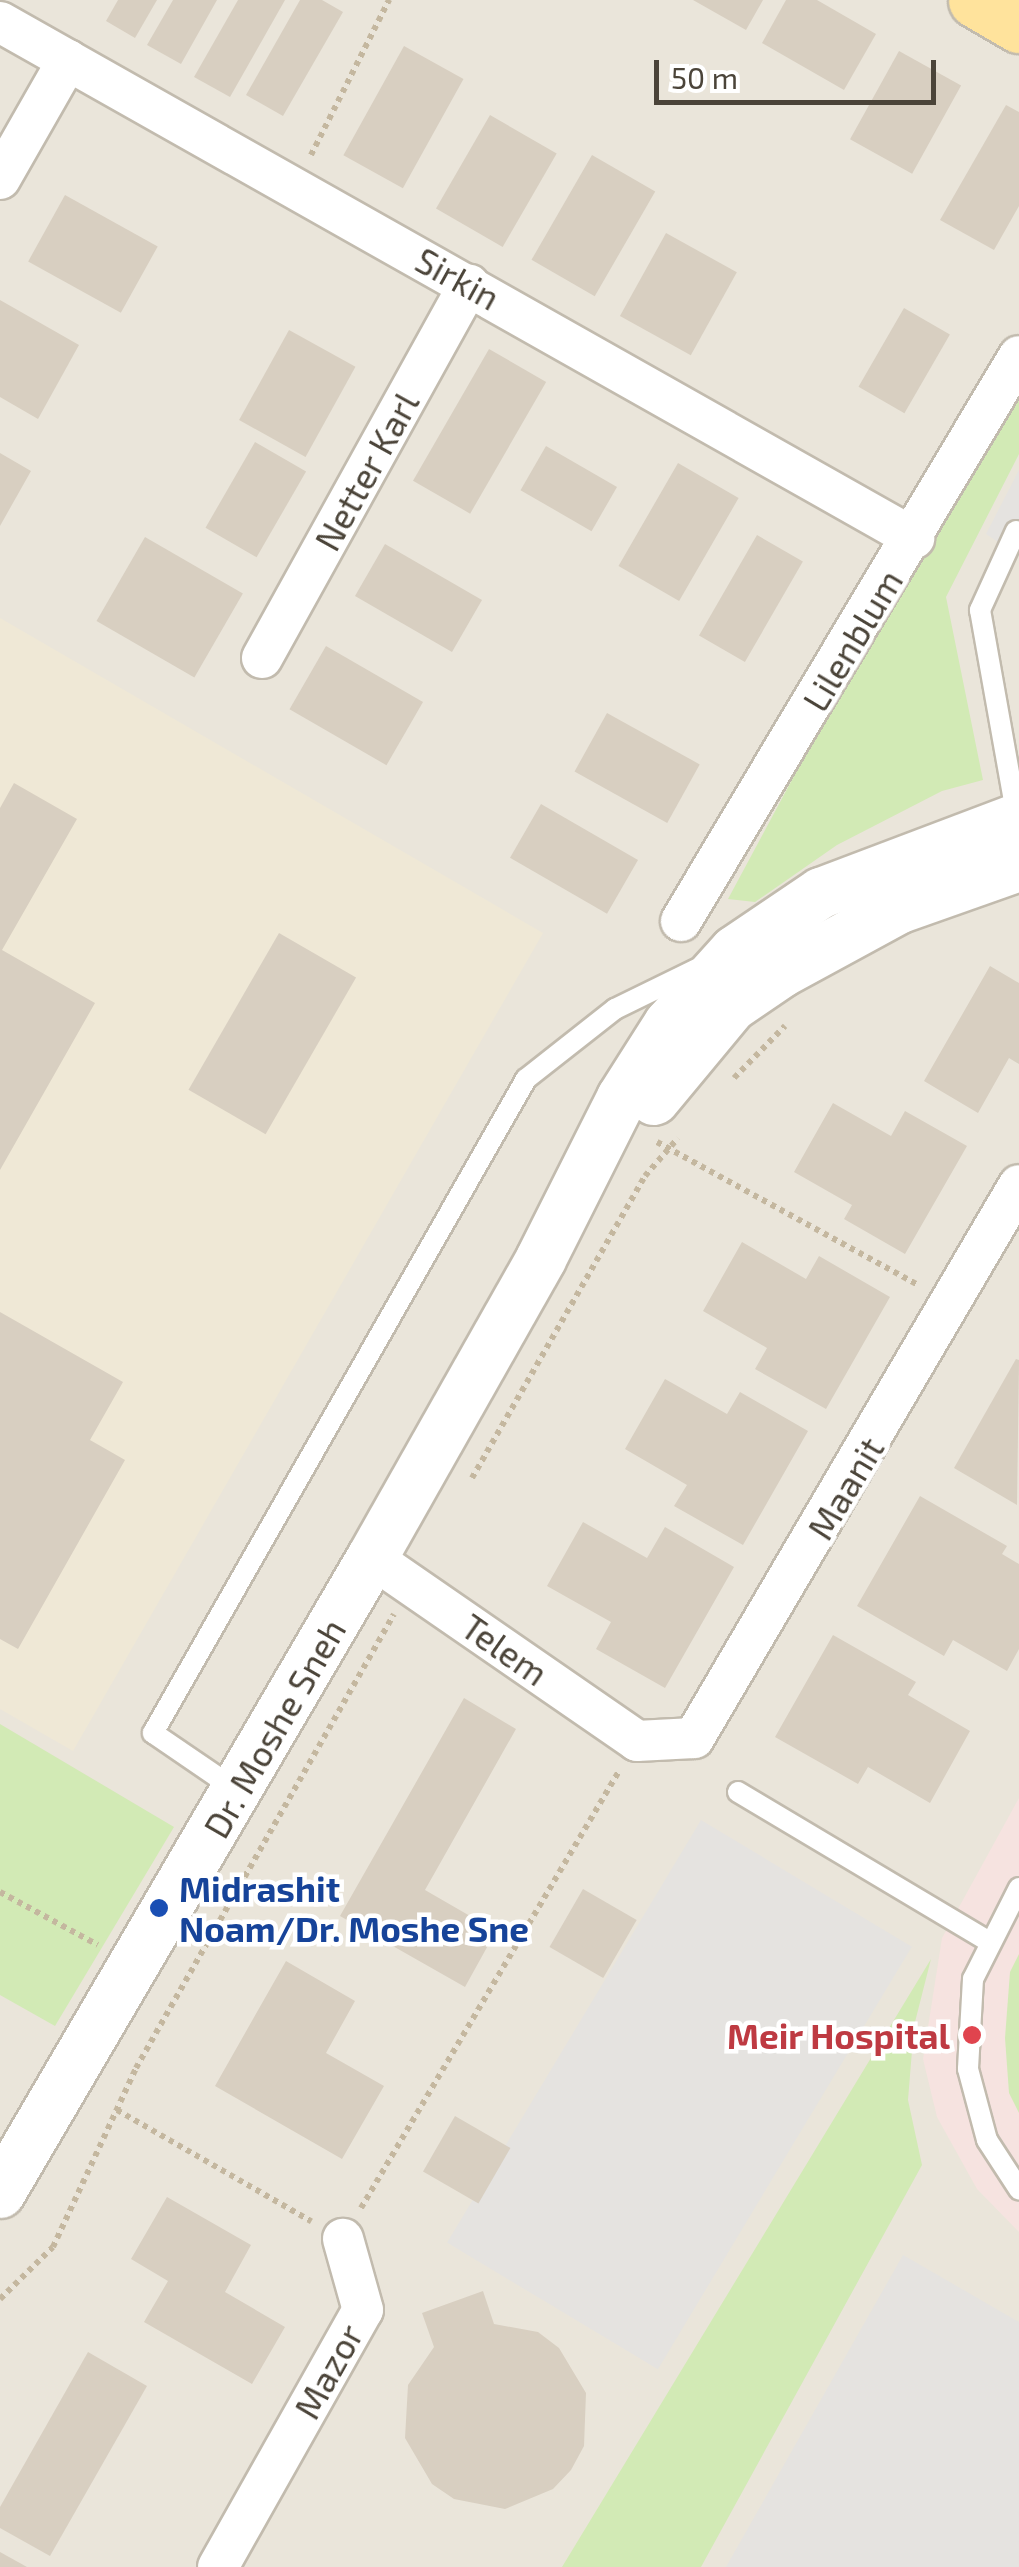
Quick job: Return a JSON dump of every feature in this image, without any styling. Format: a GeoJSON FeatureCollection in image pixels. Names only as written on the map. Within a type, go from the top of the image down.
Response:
{"type":"FeatureCollection","features":[{"type":"Feature","properties":{"kind":"main road"},"geometry":{"type":"LineString","coordinates":[[976,0],[1019,25]]}},
{"type":"Feature","properties":{"kind":"street","name":"Sirkin"},"geometry":{"type":"LineString","coordinates":[[0,22],[914,538]]}},
{"type":"Feature","properties":{"kind":"street"},"geometry":{"type":"LineString","coordinates":[[0,179],[68,60]]}},
{"type":"Feature","properties":{"kind":"street","name":"Netter Karl"},"geometry":{"type":"LineString","coordinates":[[262,658],[469,284]]}},
{"type":"Feature","properties":{"kind":"street","name":"Lilenblum"},"geometry":{"type":"LineString","coordinates":[[681,922],[914,538],[1019,356]]}},
{"type":"Feature","properties":{"kind":"street","name":"Dr. Moshe Sneh"},"geometry":{"type":"LineString","coordinates":[[0,2193],[238,1791],[392,1571],[622,1098],[678,1012],[735,951],[852,879],[1018,833]]}},
{"type":"Feature","properties":{"kind":"street","name":"Dr. Moshe Sneh"},"geometry":{"type":"LineString","coordinates":[[541,1259],[651,1139],[690,1052],[732,1006],[770,980],[900,908],[1018,833]]}},
{"type":"Feature","properties":{"kind":"street","name":"Maanit"},"geometry":{"type":"LineString","coordinates":[[637,1740],[694,1738],[954,1305],[1019,1185]]}},
{"type":"Feature","properties":{"kind":"street","name":"Telem"},"geometry":{"type":"LineString","coordinates":[[392,1571],[637,1740]]}},
{"type":"Feature","properties":{"kind":"street","name":"Mazor"},"geometry":{"type":"LineString","coordinates":[[218,2567],[363,2310],[343,2239]]}},
{"type":"Feature","properties":{"kind":"lane"},"geometry":{"type":"LineString","coordinates":[[1016,531],[980,610],[1018,833]]}},
{"type":"Feature","properties":{"kind":"lane"},"geometry":{"type":"LineString","coordinates":[[238,1791],[153,1733],[526,1079],[615,1009],[735,951]]}},
{"type":"Feature","properties":{"kind":"lane"},"geometry":{"type":"LineString","coordinates":[[738,1792],[988,1941]]}},
{"type":"Feature","properties":{"kind":"lane"},"geometry":{"type":"LineString","coordinates":[[1019,1888],[988,1941],[973,1980],[968,2068],[987,2140],[1019,2189]]}},
{"type":"Feature","properties":{"kind":"path"},"geometry":{"type":"LineString","coordinates":[[294,187],[389,0]]}},
{"type":"Feature","properties":{"kind":"path"},"geometry":{"type":"LineString","coordinates":[[722,1089],[790,1022]]}},
{"type":"Feature","properties":{"kind":"path"},"geometry":{"type":"LineString","coordinates":[[651,1139],[689,1126]]}},
{"type":"Feature","properties":{"kind":"path"},"geometry":{"type":"LineString","coordinates":[[651,1139],[954,1305]]}},
{"type":"Feature","properties":{"kind":"path"},"geometry":{"type":"LineString","coordinates":[[468,1485],[646,1176],[651,1139]]}},
{"type":"Feature","properties":{"kind":"path"},"geometry":{"type":"LineString","coordinates":[[0,2299],[53,2248],[117,2110],[392,1571]]}},
{"type":"Feature","properties":{"kind":"path"},"geometry":{"type":"LineString","coordinates":[[117,2110],[343,2239],[637,1740]]}},
{"type":"Feature","properties":{"kind":"path"},"geometry":{"type":"LineString","coordinates":[[0,1892],[134,1964]]}},
{"type":"Feature","properties":{"kind":"shaded area"},"geometry":{"type":"Polygon","coordinates":[[[0,0],[1019,0],[1019,2567],[0,2567],[0,0]]]}},
{"type":"Feature","properties":{"kind":"shaded area"},"geometry":{"type":"Polygon","coordinates":[[[1019,470],[1019,556],[986,534],[1019,470]]]}},
{"type":"Feature","properties":{"kind":"shaded area"},"geometry":{"type":"Polygon","coordinates":[[[0,618],[543,933],[73,1751],[0,1709],[0,618]]]}},
{"type":"Feature","properties":{"kind":"shaded area","name":"Meir Hospital"},"geometry":{"type":"Polygon","coordinates":[[[1019,1798],[1019,2232],[977,2189],[937,2117],[923,2059],[942,1938],[1019,1798]]]}},
{"type":"Feature","properties":{"kind":"shaded area"},"geometry":{"type":"Polygon","coordinates":[[[701,1820],[912,1947],[658,2369],[447,2243],[701,1820]]]}},
{"type":"Feature","properties":{"kind":"shaded area"},"geometry":{"type":"Polygon","coordinates":[[[903,2255],[1019,2322],[1019,2567],[726,2567],[903,2255]]]}},
{"type":"Feature","properties":{"kind":"green space"},"geometry":{"type":"Polygon","coordinates":[[[1019,357],[1019,454],[946,597],[983,780],[942,791],[837,845],[755,902],[728,899],[1019,357]]]}},
{"type":"Feature","properties":{"kind":"green space"},"geometry":{"type":"Polygon","coordinates":[[[0,1724],[174,1827],[55,2026],[0,1995],[0,1724]]]}},
{"type":"Feature","properties":{"kind":"green space"},"geometry":{"type":"Polygon","coordinates":[[[1019,1954],[1019,2113],[1009,2093],[1005,2038],[1010,1972],[1019,1954]]]}},
{"type":"Feature","properties":{"kind":"green space"},"geometry":{"type":"Polygon","coordinates":[[[931,1959],[914,2026],[908,2100],[922,2165],[701,2567],[562,2567],[931,1959]]]}},
{"type":"Feature","properties":{"kind":"building"},"geometry":{"type":"Polygon","coordinates":[[[118,0],[157,0],[135,38],[106,21],[118,0]]]}},
{"type":"Feature","properties":{"kind":"building"},"geometry":{"type":"Polygon","coordinates":[[[173,0],[217,0],[181,64],[147,45],[173,0]]]}},
{"type":"Feature","properties":{"kind":"building"},"geometry":{"type":"Polygon","coordinates":[[[238,0],[285,0],[230,97],[194,77],[238,0]]]}},
{"type":"Feature","properties":{"kind":"building"},"geometry":{"type":"Polygon","coordinates":[[[300,0],[322,0],[343,12],[283,116],[246,95],[300,0]]]}},
{"type":"Feature","properties":{"kind":"building"},"geometry":{"type":"Polygon","coordinates":[[[693,0],[763,0],[746,30],[693,0]]]}},
{"type":"Feature","properties":{"kind":"building"},"geometry":{"type":"Polygon","coordinates":[[[786,0],[817,0],[876,34],[844,90],[762,43],[786,0]]]}},
{"type":"Feature","properties":{"kind":"building"},"geometry":{"type":"Polygon","coordinates":[[[404,46],[463,79],[403,188],[343,155],[404,46]]]}},
{"type":"Feature","properties":{"kind":"building"},"geometry":{"type":"Polygon","coordinates":[[[899,51],[961,85],[912,174],[850,139],[899,51]]]}},
{"type":"Feature","properties":{"kind":"building"},"geometry":{"type":"Polygon","coordinates":[[[1006,105],[1019,112],[1019,206],[994,250],[940,220],[1006,105]]]}},
{"type":"Feature","properties":{"kind":"building"},"geometry":{"type":"Polygon","coordinates":[[[490,115],[557,154],[503,247],[436,209],[490,115]]]}},
{"type":"Feature","properties":{"kind":"building"},"geometry":{"type":"Polygon","coordinates":[[[592,155],[655,192],[595,296],[532,260],[592,155]]]}},
{"type":"Feature","properties":{"kind":"building"},"geometry":{"type":"Polygon","coordinates":[[[65,195],[158,246],[121,313],[28,261],[65,195]]]}},
{"type":"Feature","properties":{"kind":"building"},"geometry":{"type":"Polygon","coordinates":[[[666,233],[737,272],[691,355],[620,316],[666,233]]]}},
{"type":"Feature","properties":{"kind":"building"},"geometry":{"type":"Polygon","coordinates":[[[0,300],[79,345],[38,419],[0,397],[0,300]]]}},
{"type":"Feature","properties":{"kind":"building"},"geometry":{"type":"Polygon","coordinates":[[[904,308],[950,334],[904,413],[858,387],[904,308]]]}},
{"type":"Feature","properties":{"kind":"building"},"geometry":{"type":"Polygon","coordinates":[[[289,330],[355,367],[306,457],[239,420],[289,330]]]}},
{"type":"Feature","properties":{"kind":"building"},"geometry":{"type":"Polygon","coordinates":[[[489,349],[546,382],[470,514],[413,481],[489,349]]]}},
{"type":"Feature","properties":{"kind":"building"},"geometry":{"type":"Polygon","coordinates":[[[255,442],[306,472],[257,557],[206,528],[255,442]]]}},
{"type":"Feature","properties":{"kind":"building"},"geometry":{"type":"Polygon","coordinates":[[[546,446],[617,487],[592,531],[520,490],[546,446]]]}},
{"type":"Feature","properties":{"kind":"building"},"geometry":{"type":"Polygon","coordinates":[[[0,453],[31,471],[0,526],[0,453]]]}},
{"type":"Feature","properties":{"kind":"building"},"geometry":{"type":"Polygon","coordinates":[[[678,463],[739,498],[679,601],[618,566],[678,463]]]}},
{"type":"Feature","properties":{"kind":"building"},"geometry":{"type":"Polygon","coordinates":[[[757,535],[803,562],[745,662],[699,635],[757,535]]]}},
{"type":"Feature","properties":{"kind":"building"},"geometry":{"type":"Polygon","coordinates":[[[145,537],[243,594],[194,678],[96,621],[145,537]]]}},
{"type":"Feature","properties":{"kind":"building"},"geometry":{"type":"Polygon","coordinates":[[[385,544],[482,600],[452,652],[355,596],[385,544]]]}},
{"type":"Feature","properties":{"kind":"building"},"geometry":{"type":"Polygon","coordinates":[[[326,646],[423,702],[386,765],[290,709],[326,646]]]}},
{"type":"Feature","properties":{"kind":"building"},"geometry":{"type":"Polygon","coordinates":[[[607,713],[700,764],[667,823],[575,772],[607,713]]]}},
{"type":"Feature","properties":{"kind":"building"},"geometry":{"type":"Polygon","coordinates":[[[14,783],[77,819],[2,950],[95,1003],[0,1170],[0,808],[14,783]]]}},
{"type":"Feature","properties":{"kind":"building"},"geometry":{"type":"Polygon","coordinates":[[[541,804],[638,860],[607,914],[510,858],[541,804]]]}},
{"type":"Feature","properties":{"kind":"building"},"geometry":{"type":"Polygon","coordinates":[[[279,933],[356,978],[266,1134],[189,1090],[279,933]]]}},
{"type":"Feature","properties":{"kind":"building"},"geometry":{"type":"Polygon","coordinates":[[[990,966],[1019,983],[1019,1064],[1009,1058],[978,1113],[924,1081],[990,966]]]}},
{"type":"Feature","properties":{"kind":"building"},"geometry":{"type":"Polygon","coordinates":[[[833,1103],[891,1136],[905,1111],[967,1146],[905,1254],[844,1219],[852,1205],[794,1172],[833,1103]]]}},
{"type":"Feature","properties":{"kind":"building"},"geometry":{"type":"Polygon","coordinates":[[[742,1242],[806,1279],[819,1256],[890,1297],[826,1409],[755,1369],[767,1348],[703,1311],[742,1242]]]}},
{"type":"Feature","properties":{"kind":"building"},"geometry":{"type":"Polygon","coordinates":[[[0,1312],[123,1382],[90,1440],[125,1460],[18,1649],[0,1639],[0,1312]]]}},
{"type":"Feature","properties":{"kind":"building"},"geometry":{"type":"Polygon","coordinates":[[[1016,1359],[1019,1360],[1017,1505],[954,1468],[1016,1359]]]}},
{"type":"Feature","properties":{"kind":"building"},"geometry":{"type":"Polygon","coordinates":[[[665,1379],[727,1414],[740,1392],[808,1431],[743,1545],[674,1506],[687,1485],[625,1449],[665,1379]]]}},
{"type":"Feature","properties":{"kind":"building"},"geometry":{"type":"Polygon","coordinates":[[[920,1496],[1007,1546],[1002,1554],[1019,1564],[1019,1649],[1007,1671],[953,1640],[944,1656],[857,1606],[920,1496]]]}},
{"type":"Feature","properties":{"kind":"building"},"geometry":{"type":"Polygon","coordinates":[[[583,1522],[647,1558],[665,1527],[734,1567],[665,1688],[596,1649],[611,1622],[547,1586],[583,1522]]]}},
{"type":"Feature","properties":{"kind":"building"},"geometry":{"type":"Polygon","coordinates":[[[833,1635],[916,1682],[908,1695],[970,1731],[930,1803],[868,1767],[858,1784],[775,1737],[833,1635]]]}},
{"type":"Feature","properties":{"kind":"building"},"geometry":{"type":"Polygon","coordinates":[[[464,1698],[516,1729],[425,1890],[496,1931],[465,1987],[340,1916],[464,1698]]]}},
{"type":"Feature","properties":{"kind":"building"},"geometry":{"type":"Polygon","coordinates":[[[583,1889],[637,1920],[603,1978],[550,1947],[583,1889]]]}},
{"type":"Feature","properties":{"kind":"building"},"geometry":{"type":"Polygon","coordinates":[[[286,1961],[355,2001],[326,2053],[384,2086],[342,2159],[215,2086],[286,1961]]]}},
{"type":"Feature","properties":{"kind":"building"},"geometry":{"type":"Polygon","coordinates":[[[455,2116],[510,2148],[478,2203],[423,2171],[455,2116]]]}},
{"type":"Feature","properties":{"kind":"building"},"geometry":{"type":"Polygon","coordinates":[[[167,2197],[251,2245],[225,2292],[285,2327],[252,2384],[144,2322],[168,2281],[131,2259],[167,2197]]]}},
{"type":"Feature","properties":{"kind":"building"},"geometry":{"type":"Polygon","coordinates":[[[483,2291],[494,2324],[538,2332],[559,2348],[586,2393],[584,2446],[571,2470],[553,2489],[505,2509],[454,2499],[432,2484],[405,2438],[408,2385],[434,2347],[422,2313],[483,2291]]]}},
{"type":"Feature","properties":{"kind":"building"},"geometry":{"type":"Polygon","coordinates":[[[88,2352],[147,2386],[50,2556],[0,2528],[0,2507],[88,2352]]]}},
{"type":"Feature","properties":{"kind":"building"},"geometry":{"type":"Polygon","coordinates":[[[0,2552],[27,2567],[0,2567],[0,2552]]]}},
{"type":"Feature","properties":{"kind":"place","name":"Midrashit Noam/Dr. Moshe Sne"},"geometry":{"type":"Point","coordinates":[159,1908]}},
{"type":"Feature","properties":{"kind":"place","name":"Meir Hospital"},"geometry":{"type":"Point","coordinates":[972,2035]}}]}
